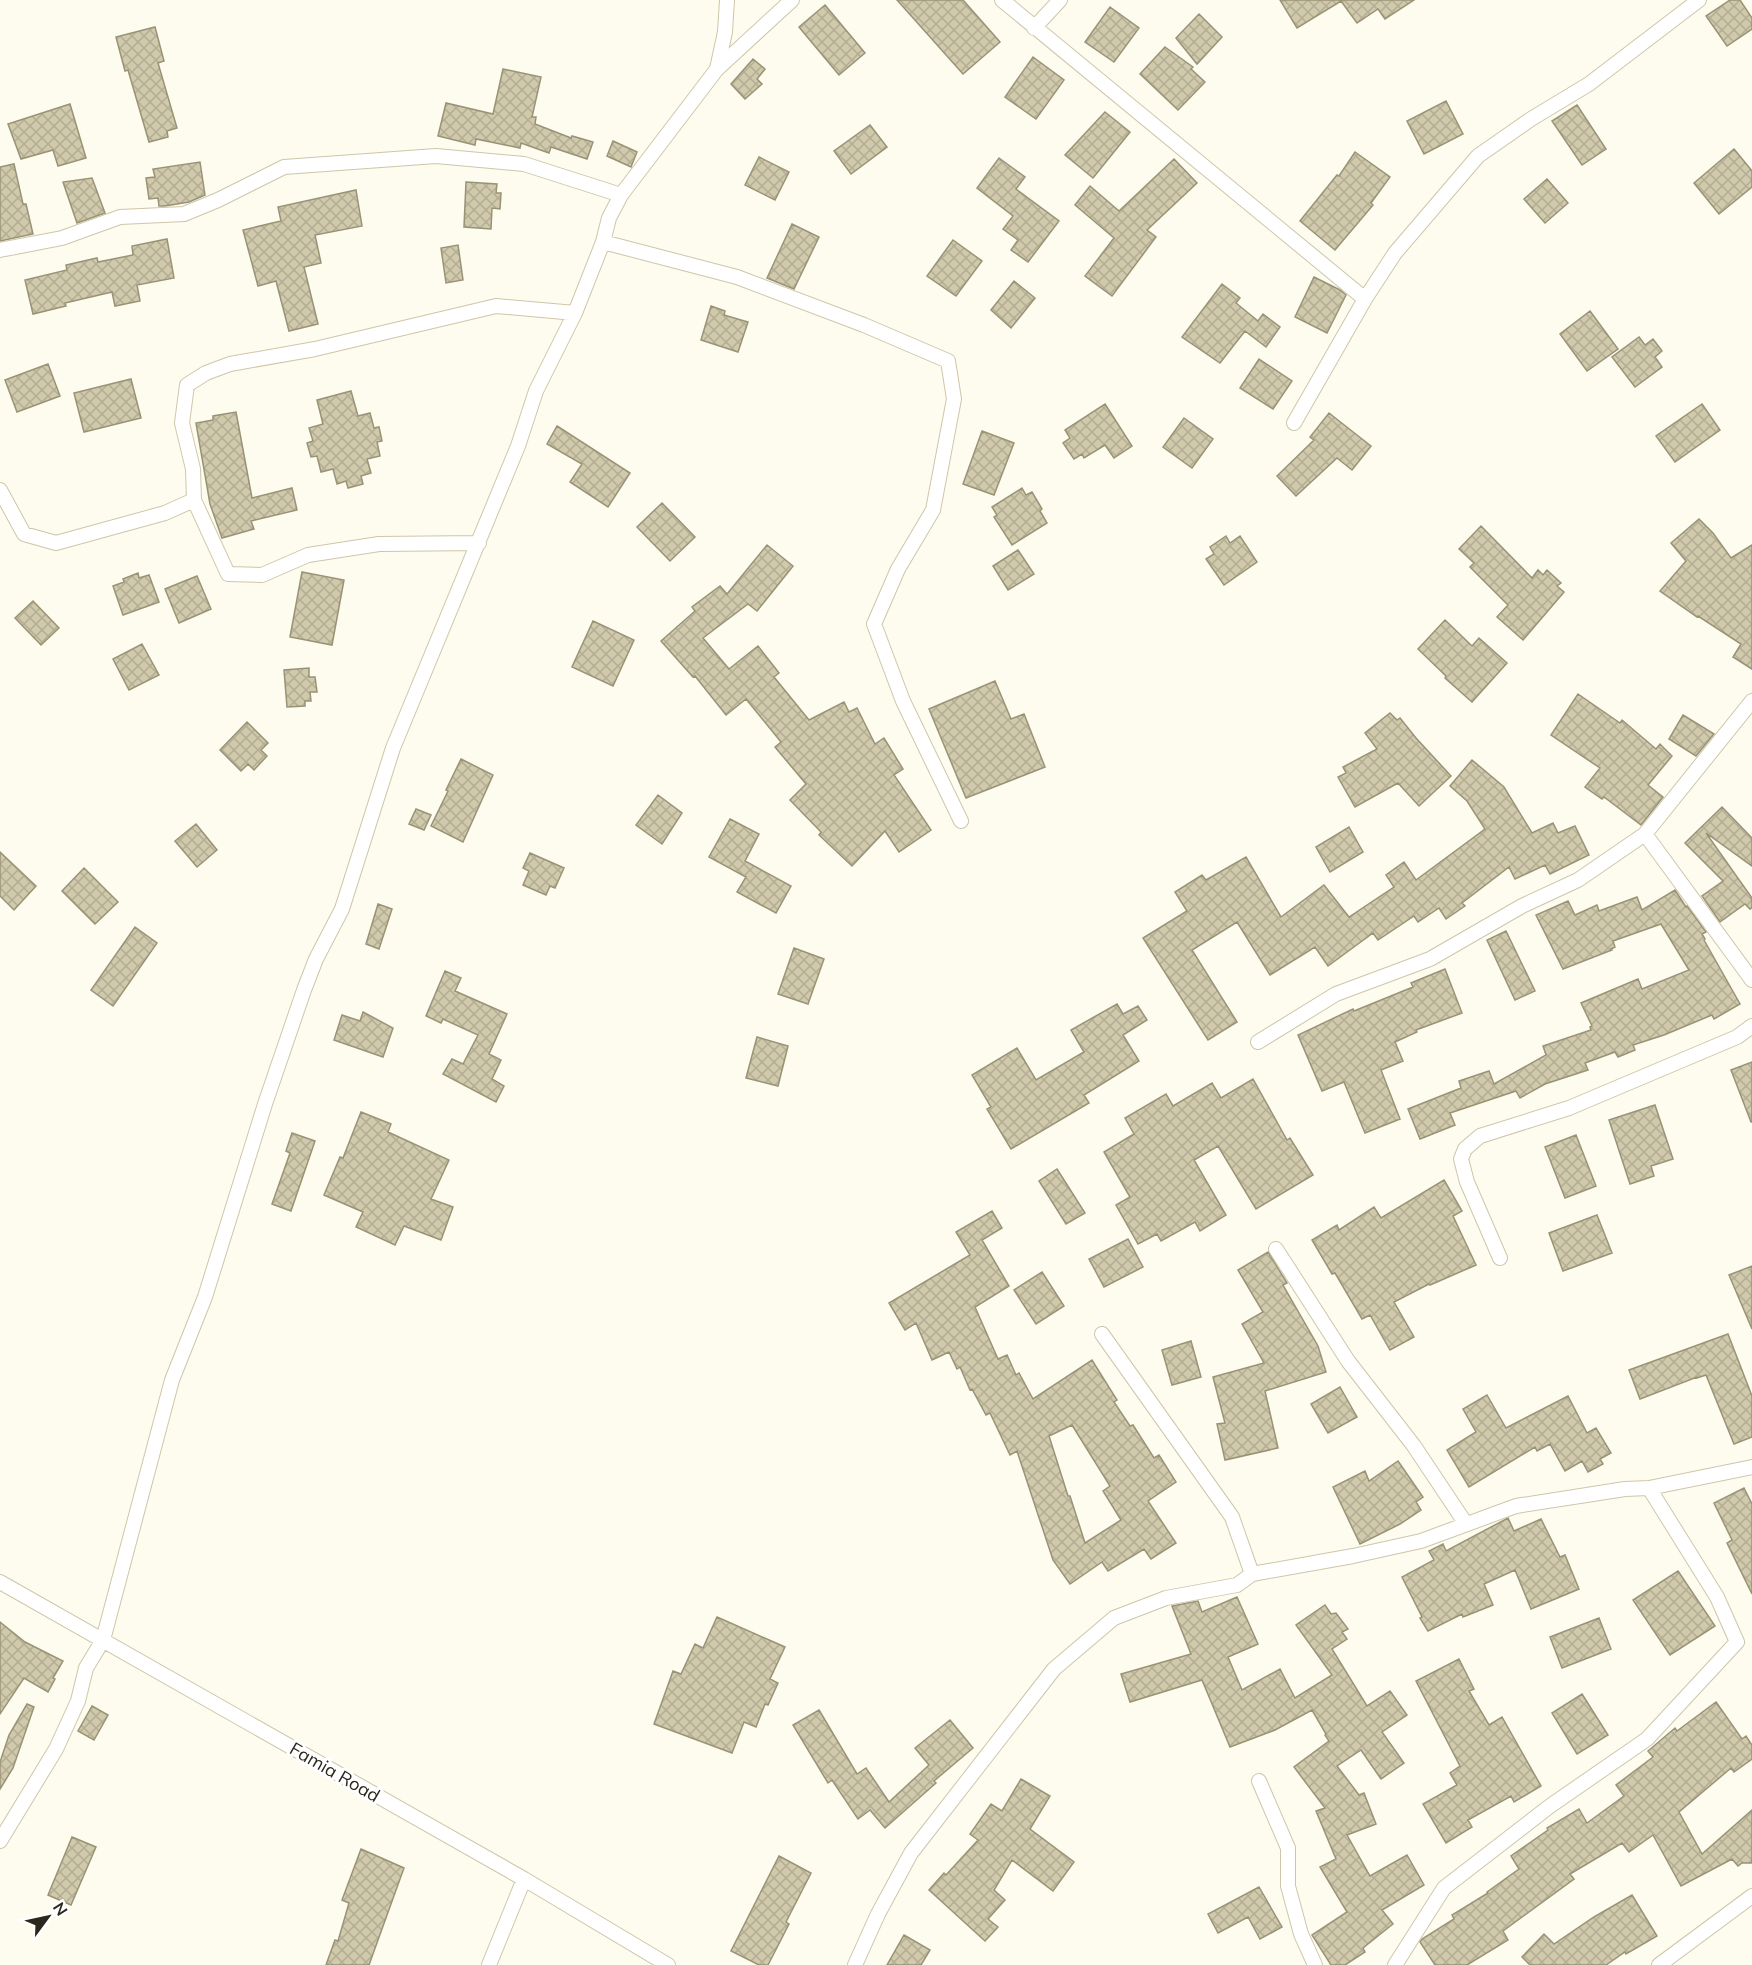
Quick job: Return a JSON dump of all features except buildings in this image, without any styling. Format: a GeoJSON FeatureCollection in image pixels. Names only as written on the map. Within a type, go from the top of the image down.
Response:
{"type":"FeatureCollection","features":[{"type":"Feature","properties":{"kind":"street"},"geometry":{"type":"LineString","coordinates":[[717,69],[725,32],[727,0]]}},
{"type":"Feature","properties":{"kind":"street"},"geometry":{"type":"LineString","coordinates":[[0,1841],[56,1749],[78,1701],[86,1668],[103,1640],[172,1380],[205,1297],[265,1104],[300,1002],[316,959],[342,909],[393,748],[518,446],[536,391],[575,313],[603,242],[609,218],[621,195],[717,69],[792,0]]}},
{"type":"Feature","properties":{"kind":"street"},"geometry":{"type":"LineString","coordinates":[[1002,0],[1365,299]]}},
{"type":"Feature","properties":{"kind":"street"},"geometry":{"type":"LineString","coordinates":[[1034,28],[1060,0]]}},
{"type":"Feature","properties":{"kind":"street"},"geometry":{"type":"LineString","coordinates":[[1294,423],[1365,299],[1395,253],[1478,156],[1531,119],[1589,84],[1699,0]]}},
{"type":"Feature","properties":{"kind":"street"},"geometry":{"type":"LineString","coordinates":[[0,250],[62,238],[120,217],[184,214],[284,167],[436,156],[524,164],[621,195]]}},
{"type":"Feature","properties":{"kind":"street"},"geometry":{"type":"LineString","coordinates":[[603,242],[737,277],[864,324],[948,361],[954,399],[933,510],[898,569],[873,624],[903,701],[961,821]]}},
{"type":"Feature","properties":{"kind":"street"},"geometry":{"type":"LineString","coordinates":[[479,543],[379,544],[308,555],[262,575],[228,574],[194,500],[193,469],[182,423],[187,385],[206,373],[230,364],[315,349],[496,306],[575,313]]}},
{"type":"Feature","properties":{"kind":"street"},"geometry":{"type":"LineString","coordinates":[[0,490],[24,534],[56,543],[165,513],[194,500]]}},
{"type":"Feature","properties":{"kind":"street"},"geometry":{"type":"LineString","coordinates":[[1258,1042],[1336,994],[1430,959],[1522,906],[1578,880],[1645,834],[1752,701]]}},
{"type":"Feature","properties":{"kind":"street"},"geometry":{"type":"LineString","coordinates":[[1645,834],[1752,980]]}},
{"type":"Feature","properties":{"kind":"street"},"geometry":{"type":"LineString","coordinates":[[1500,1258],[1467,1182],[1461,1158],[1465,1149],[1480,1136],[1569,1108],[1737,1037],[1752,1026]]}},
{"type":"Feature","properties":{"kind":"street"},"geometry":{"type":"LineString","coordinates":[[1276,1249],[1348,1361],[1414,1446],[1466,1524]]}},
{"type":"Feature","properties":{"kind":"street"},"geometry":{"type":"LineString","coordinates":[[1102,1334],[1232,1517],[1252,1574]]}},
{"type":"Feature","properties":{"kind":"street"},"geometry":{"type":"LineString","coordinates":[[855,1965],[878,1914],[911,1853],[1054,1669],[1114,1618],[1166,1598],[1237,1585],[1252,1574],[1421,1541],[1516,1506],[1624,1489],[1649,1488],[1752,1467]]}},
{"type":"Feature","properties":{"kind":"street"},"geometry":{"type":"LineString","coordinates":[[1395,1965],[1444,1888],[1550,1806],[1647,1739],[1737,1642],[1717,1597],[1649,1488]]}},
{"type":"Feature","properties":{"kind":"street","name":"Famia Road"},"geometry":{"type":"LineString","coordinates":[[0,1582],[524,1879],[668,1965]]}},
{"type":"Feature","properties":{"kind":"street"},"geometry":{"type":"LineString","coordinates":[[1260,1781],[1288,1848],[1288,1886],[1302,1934],[1315,1965]]}},
{"type":"Feature","properties":{"kind":"street"},"geometry":{"type":"LineString","coordinates":[[489,1965],[524,1879]]}},
{"type":"Feature","properties":{"kind":"street"},"geometry":{"type":"LineString","coordinates":[[1659,1965],[1752,1896]]}}]}
